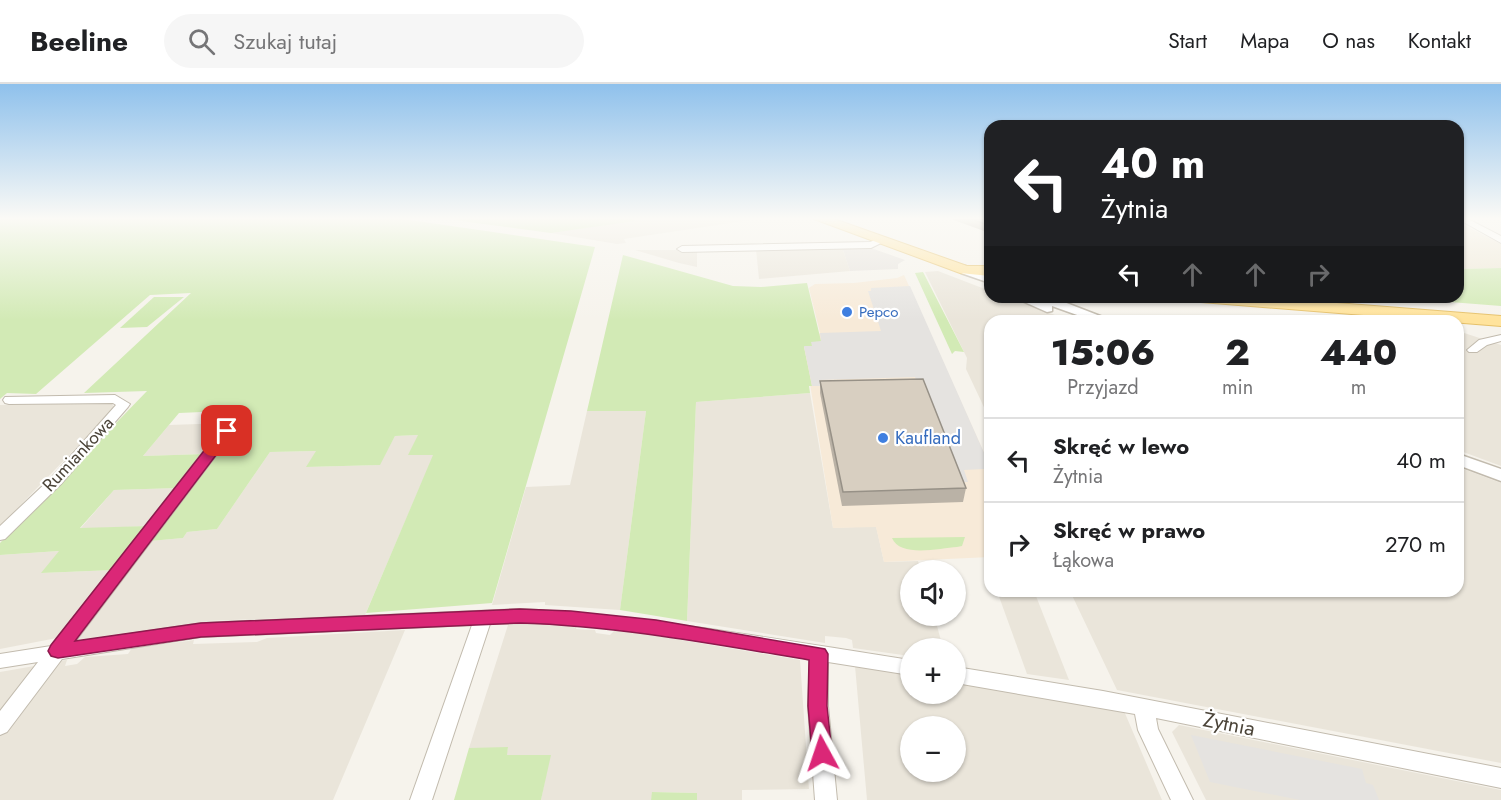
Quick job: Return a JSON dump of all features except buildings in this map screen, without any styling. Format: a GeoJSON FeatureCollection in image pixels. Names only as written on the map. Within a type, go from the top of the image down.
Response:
{"type":"FeatureCollection","features":[{"type":"Feature","properties":{"kind":"main road"},"geometry":{"type":"LineString","coordinates":[[912,252],[965,270],[984,272]]}},
{"type":"Feature","properties":{"kind":"main road"},"geometry":{"type":"LineString","coordinates":[[925,257],[984,283]]}},
{"type":"Feature","properties":{"kind":"main road"},"geometry":{"type":"LineString","coordinates":[[1276,303],[1426,315]]}},
{"type":"Feature","properties":{"kind":"main road"},"geometry":{"type":"LineString","coordinates":[[1380,303],[1501,313]]}},
{"type":"Feature","properties":{"kind":"main road"},"geometry":{"type":"LineString","coordinates":[[1464,318],[1501,321]]}},
{"type":"Feature","properties":{"kind":"street"},"geometry":{"type":"LineString","coordinates":[[965,270],[984,277]]}},
{"type":"Feature","properties":{"kind":"street"},"geometry":{"type":"LineString","coordinates":[[1040,303],[1068,315]]}},
{"type":"Feature","properties":{"kind":"street"},"geometry":{"type":"LineString","coordinates":[[1068,303],[1093,315]]}},
{"type":"Feature","properties":{"kind":"street"},"geometry":{"type":"LineString","coordinates":[[1473,350],[1483,342],[1501,339]]}},
{"type":"Feature","properties":{"kind":"street","name":"Rumiankowa"},"geometry":{"type":"LineString","coordinates":[[0,535],[56,481],[124,404],[115,399],[9,400]]}},
{"type":"Feature","properties":{"kind":"street"},"geometry":{"type":"LineString","coordinates":[[0,726],[241,413]]}},
{"type":"Feature","properties":{"kind":"street"},"geometry":{"type":"LineString","coordinates":[[1464,461],[1501,474]]}},
{"type":"Feature","properties":{"kind":"street"},"geometry":{"type":"LineString","coordinates":[[421,800],[483,618]]}},
{"type":"Feature","properties":{"kind":"street"},"geometry":{"type":"LineString","coordinates":[[0,661],[201,630],[483,618],[571,618],[656,627],[900,666]]}},
{"type":"Feature","properties":{"kind":"street"},"geometry":{"type":"LineString","coordinates":[[819,654],[818,706],[826,800]]}},
{"type":"Feature","properties":{"kind":"street","name":"Żytnia"},"geometry":{"type":"LineString","coordinates":[[966,677],[1144,708],[1501,778]]}},
{"type":"Feature","properties":{"kind":"street"},"geometry":{"type":"LineString","coordinates":[[1144,708],[1148,730],[1182,800]]}},
{"type":"Feature","properties":{"kind":"shaded area"},"geometry":{"type":"Polygon","coordinates":[[[643,252],[697,252],[697,267],[643,252]]]}},
{"type":"Feature","properties":{"kind":"shaded area"},"geometry":{"type":"Polygon","coordinates":[[[756,252],[844,252],[850,271],[759,279],[756,252]]]}},
{"type":"Feature","properties":{"kind":"shaded area"},"geometry":{"type":"Polygon","coordinates":[[[844,252],[883,252],[905,260],[898,264],[898,269],[850,271],[844,252]]]}},
{"type":"Feature","properties":{"kind":"shaded area"},"geometry":{"type":"Polygon","coordinates":[[[1464,252],[1501,252],[1501,268],[1464,269],[1464,252]]]}},
{"type":"Feature","properties":{"kind":"shaded area"},"geometry":{"type":"Polygon","coordinates":[[[938,271],[984,289],[984,303],[1023,303],[1055,315],[984,315],[984,407],[966,369],[967,358],[925,272],[938,271]]]}},
{"type":"Feature","properties":{"kind":"shaded area"},"geometry":{"type":"Polygon","coordinates":[[[904,275],[984,453],[984,557],[884,562],[876,527],[833,528],[804,346],[813,346],[811,342],[820,333],[809,288],[815,284],[854,283],[897,278],[904,275]]]}},
{"type":"Feature","properties":{"kind":"shaded area"},"geometry":{"type":"Polygon","coordinates":[[[910,286],[984,453],[984,469],[964,470],[968,482],[955,482],[915,377],[820,380],[821,386],[812,386],[804,346],[812,346],[811,342],[821,341],[820,333],[881,331],[868,291],[871,291],[871,288],[910,286]]]}},
{"type":"Feature","properties":{"kind":"shaded area"},"geometry":{"type":"Polygon","coordinates":[[[1464,333],[1501,345],[1501,466],[1464,452],[1464,333]]]}},
{"type":"Feature","properties":{"kind":"shaded area"},"geometry":{"type":"Polygon","coordinates":[[[810,393],[833,528],[876,526],[884,562],[900,562],[900,626],[937,626],[940,638],[900,638],[900,655],[853,648],[852,640],[846,638],[825,636],[825,643],[687,621],[696,402],[810,393]]]}},
{"type":"Feature","properties":{"kind":"shaded area"},"geometry":{"type":"Polygon","coordinates":[[[111,403],[115,408],[0,526],[0,405],[111,403]]]}},
{"type":"Feature","properties":{"kind":"shaded area"},"geometry":{"type":"Polygon","coordinates":[[[587,411],[646,411],[620,610],[545,605],[545,602],[492,605],[526,487],[570,485],[587,411]]]}},
{"type":"Feature","properties":{"kind":"shaded area"},"geometry":{"type":"Polygon","coordinates":[[[228,423],[205,454],[143,456],[169,425],[228,423]]]}},
{"type":"Feature","properties":{"kind":"shaded area"},"geometry":{"type":"Polygon","coordinates":[[[419,435],[434,454],[365,615],[206,621],[76,641],[110,590],[150,541],[183,538],[187,532],[217,529],[270,452],[317,451],[307,467],[379,465],[395,436],[419,435]]]}},
{"type":"Feature","properties":{"kind":"shaded area"},"geometry":{"type":"Polygon","coordinates":[[[1464,469],[1501,483],[1501,763],[1117,690],[1073,597],[1464,597],[1464,469]]]}},
{"type":"Feature","properties":{"kind":"shaded area"},"geometry":{"type":"Polygon","coordinates":[[[178,488],[148,526],[80,529],[114,490],[178,488]]]}},
{"type":"Feature","properties":{"kind":"shaded area"},"geometry":{"type":"Polygon","coordinates":[[[60,551],[42,573],[114,570],[62,637],[0,649],[0,555],[60,551]]]}},
{"type":"Feature","properties":{"kind":"shaded area"},"geometry":{"type":"Polygon","coordinates":[[[999,597],[1036,597],[1069,680],[1027,674],[999,597]]]}},
{"type":"Feature","properties":{"kind":"shaded area"},"geometry":{"type":"Polygon","coordinates":[[[577,624],[576,629],[595,630],[596,633],[610,635],[616,629],[800,660],[809,789],[742,790],[742,800],[697,800],[697,793],[653,792],[651,800],[541,800],[550,755],[506,756],[508,748],[469,748],[508,625],[577,624]]]}},
{"type":"Feature","properties":{"kind":"shaded area"},"geometry":{"type":"Polygon","coordinates":[[[405,630],[333,800],[0,800],[0,733],[56,661],[67,660],[65,666],[77,664],[85,657],[128,654],[132,648],[194,640],[193,644],[257,642],[267,638],[405,630]]]}},
{"type":"Feature","properties":{"kind":"shaded area"},"geometry":{"type":"Polygon","coordinates":[[[40,665],[0,717],[0,672],[40,665]]]}},
{"type":"Feature","properties":{"kind":"shaded area"},"geometry":{"type":"Polygon","coordinates":[[[855,666],[900,673],[900,704],[966,704],[966,685],[1124,711],[1162,800],[867,800],[855,666]]]}},
{"type":"Feature","properties":{"kind":"shaded area"},"geometry":{"type":"Polygon","coordinates":[[[1179,725],[1501,790],[1501,800],[1206,800],[1172,732],[1179,725]]]}},
{"type":"Feature","properties":{"kind":"shaded area"},"geometry":{"type":"Polygon","coordinates":[[[1191,735],[1362,769],[1366,783],[1373,785],[1379,800],[1300,800],[1210,782],[1191,735]]]}},
{"type":"Feature","properties":{"kind":"green space"},"geometry":{"type":"Polygon","coordinates":[[[0,252],[593,252],[492,603],[366,613],[433,455],[408,455],[418,435],[395,436],[380,465],[306,467],[316,451],[270,452],[217,529],[187,532],[183,538],[150,541],[248,410],[179,413],[143,456],[205,454],[178,488],[114,490],[80,528],[148,526],[114,570],[41,573],[59,551],[0,555],[0,543],[147,391],[84,393],[191,293],[150,295],[36,394],[7,393],[0,399],[0,252]]]}},
{"type":"Feature","properties":{"kind":"green space"},"geometry":{"type":"Polygon","coordinates":[[[623,255],[733,286],[761,287],[807,283],[821,341],[813,346],[804,347],[812,386],[809,386],[810,393],[696,402],[687,621],[620,610],[646,411],[587,411],[623,255]]]}},
{"type":"Feature","properties":{"kind":"green space"},"geometry":{"type":"Polygon","coordinates":[[[1501,268],[1501,306],[1463,303],[1464,269],[1501,268]]]}},
{"type":"Feature","properties":{"kind":"green space"},"geometry":{"type":"Polygon","coordinates":[[[923,272],[964,352],[955,351],[952,354],[915,273],[923,272]]]}},
{"type":"Feature","properties":{"kind":"green space"},"geometry":{"type":"Polygon","coordinates":[[[154,297],[184,297],[147,327],[120,328],[154,297]]]}},
{"type":"Feature","properties":{"kind":"green space"},"geometry":{"type":"Polygon","coordinates":[[[965,537],[962,546],[921,550],[903,548],[892,538],[965,537]]]}},
{"type":"Feature","properties":{"kind":"green space"},"geometry":{"type":"Polygon","coordinates":[[[508,747],[507,755],[551,755],[541,800],[454,800],[469,748],[508,747]]]}},
{"type":"Feature","properties":{"kind":"green space"},"geometry":{"type":"Polygon","coordinates":[[[652,792],[697,793],[697,800],[651,800],[652,792]]]}},
{"type":"Feature","properties":{"kind":"place","name":"Pepco"},"geometry":{"type":"Point","coordinates":[847,312]}},
{"type":"Feature","properties":{"kind":"place","name":"Kaufland"},"geometry":{"type":"Point","coordinates":[883,438]}},
{"type":"Feature","properties":{"kind":"route"},"geometry":{"type":"LineString","coordinates":[[227,431],[58,651],[201,630],[402,623],[520,616],[571,618],[656,627],[819,654],[817,677],[822,753]]}}]}
